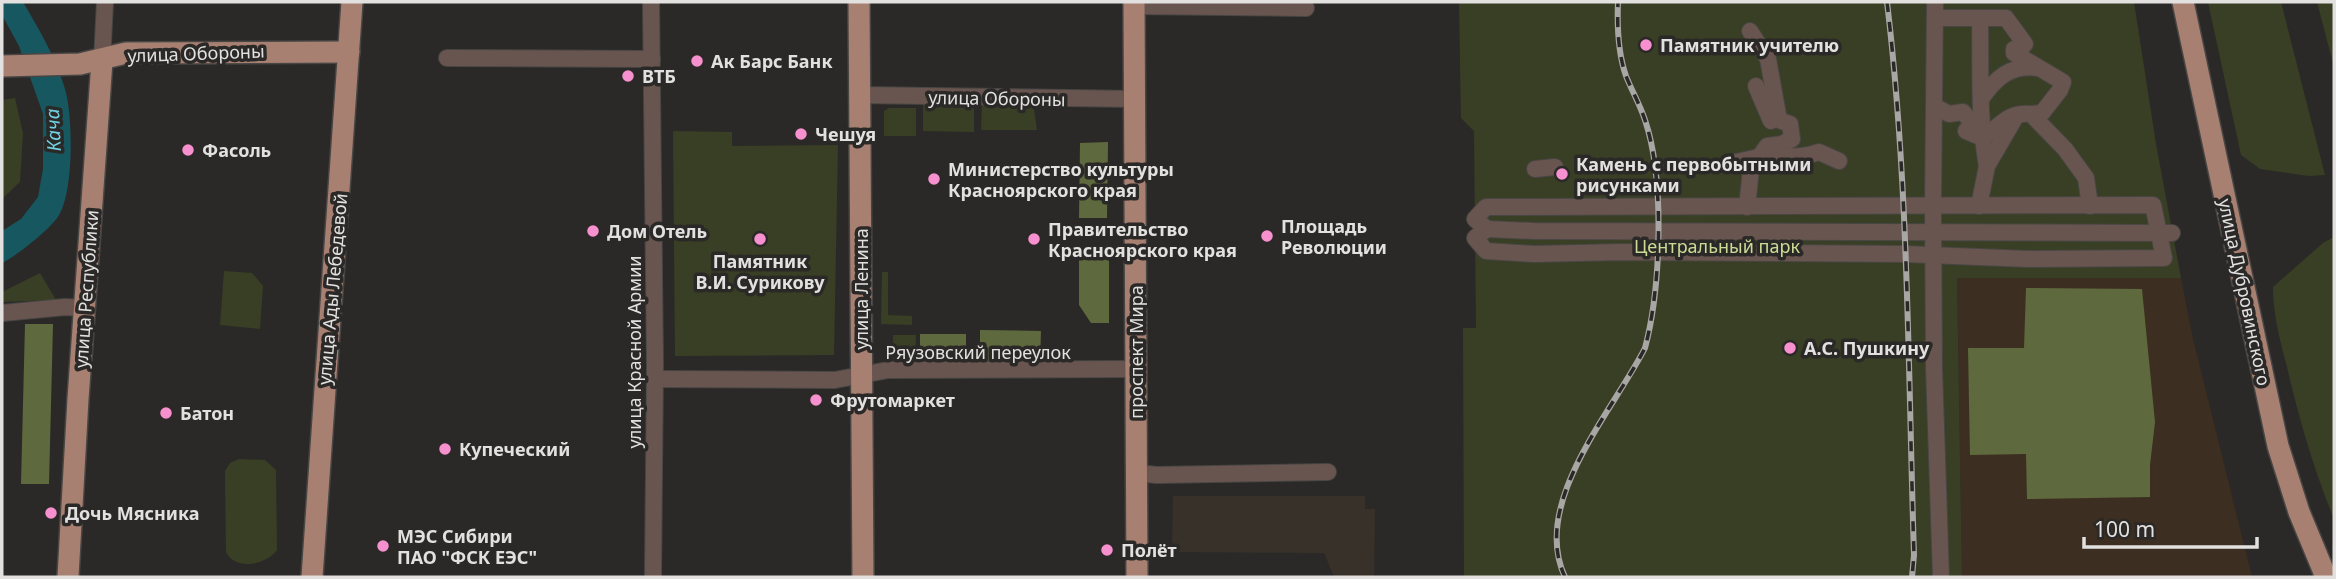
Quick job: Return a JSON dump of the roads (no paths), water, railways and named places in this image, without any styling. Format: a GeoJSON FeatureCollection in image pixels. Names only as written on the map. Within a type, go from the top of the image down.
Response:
{"type":"FeatureCollection","features":[{"type":"Feature","properties":{"kind":"main road","name":"улица Ады Лебедевой"},"geometry":{"type":"LineString","coordinates":[[312,577],[352,2]]}},
{"type":"Feature","properties":{"kind":"main road","name":"улица Ленина"},"geometry":{"type":"LineString","coordinates":[[859,2],[863,577]]}},
{"type":"Feature","properties":{"kind":"main road","name":"улица Дубровинского"},"geometry":{"type":"LineString","coordinates":[[2183,2],[2278,446],[2299,512],[2326,577]]}},
{"type":"Feature","properties":{"kind":"main road","name":"проспект Мира"},"geometry":{"type":"LineString","coordinates":[[1134,4],[1137,577]]}},
{"type":"Feature","properties":{"kind":"main road","name":"улица Обороны"},"geometry":{"type":"LineString","coordinates":[[5,65],[76,64],[102,61],[131,53],[349,52]]}},
{"type":"Feature","properties":{"kind":"main road","name":"улица Республики"},"geometry":{"type":"LineString","coordinates":[[68,577],[102,61]]}},
{"type":"Feature","properties":{"kind":"street","name":"улица Республики"},"geometry":{"type":"LineString","coordinates":[[102,61],[105,2]]}},
{"type":"Feature","properties":{"kind":"street","name":"улица Красной Армии"},"geometry":{"type":"LineString","coordinates":[[651,2],[654,79],[653,577]]}},
{"type":"Feature","properties":{"kind":"street"},"geometry":{"type":"LineString","coordinates":[[1134,4],[1306,8]]}},
{"type":"Feature","properties":{"kind":"street"},"geometry":{"type":"LineString","coordinates":[[1941,577],[1934,369],[1935,10],[1980,18],[2006,18],[2025,44],[2020,49],[2014,49],[2014,53],[2063,82],[2042,113],[2024,113],[2004,119],[1997,128],[1982,138]]}},
{"type":"Feature","properties":{"kind":"street"},"geometry":{"type":"LineString","coordinates":[[1979,206],[1987,166],[1980,101],[1980,18]]}},
{"type":"Feature","properties":{"kind":"street"},"geometry":{"type":"LineString","coordinates":[[1750,31],[1768,59],[1763,90],[1775,120]]}},
{"type":"Feature","properties":{"kind":"street"},"geometry":{"type":"LineString","coordinates":[[447,58],[652,59]]}},
{"type":"Feature","properties":{"kind":"street"},"geometry":{"type":"LineString","coordinates":[[1980,101],[1996,79],[2012,71],[2038,68]]}},
{"type":"Feature","properties":{"kind":"street","name":"улица Обороны"},"geometry":{"type":"LineString","coordinates":[[859,95],[1135,99]]}},
{"type":"Feature","properties":{"kind":"street"},"geometry":{"type":"LineString","coordinates":[[1936,107],[1949,114],[1963,113],[1972,123],[1966,131],[1982,138]]}},
{"type":"Feature","properties":{"kind":"street"},"geometry":{"type":"LineString","coordinates":[[1987,166],[2024,113]]}},
{"type":"Feature","properties":{"kind":"street"},"geometry":{"type":"LineString","coordinates":[[2024,113],[2065,149],[2086,178],[2090,206]]}},
{"type":"Feature","properties":{"kind":"street"},"geometry":{"type":"LineString","coordinates":[[1747,207],[1768,122],[1775,120],[1790,124],[1792,139]]}},
{"type":"Feature","properties":{"kind":"street"},"geometry":{"type":"LineString","coordinates":[[1792,139],[1839,161]]}},
{"type":"Feature","properties":{"kind":"street"},"geometry":{"type":"LineString","coordinates":[[1760,154],[1772,143],[1782,144],[1792,139]]}},
{"type":"Feature","properties":{"kind":"street"},"geometry":{"type":"LineString","coordinates":[[1730,163],[1760,154],[1808,157],[1819,152]]}},
{"type":"Feature","properties":{"kind":"street"},"geometry":{"type":"LineString","coordinates":[[1535,169],[1555,167]]}},
{"type":"Feature","properties":{"kind":"street"},"geometry":{"type":"LineString","coordinates":[[1486,229],[1475,239],[1486,251],[1534,254],[1622,252],[1934,255],[2028,259],[2164,258],[2165,232],[2153,205],[1486,207],[1475,219],[1486,229],[1534,231],[2165,232]]}},
{"type":"Feature","properties":{"kind":"street"},"geometry":{"type":"LineString","coordinates":[[2,313],[65,307],[84,308]]}},
{"type":"Feature","properties":{"kind":"street","name":"Ряузовский переулок"},"geometry":{"type":"LineString","coordinates":[[654,379],[835,380],[888,370],[1136,369]]}},
{"type":"Feature","properties":{"kind":"street"},"geometry":{"type":"LineString","coordinates":[[1137,473],[1157,475],[1328,472]]}},
{"type":"Feature","properties":{"kind":"water","name":"Кача"},"geometry":{"type":"Polygon","coordinates":[[[2,2],[23,2],[52,55],[68,101],[71,153],[67,189],[59,215],[33,242],[2,263],[2,231],[21,219],[38,197],[43,169],[43,114],[19,46],[2,15],[2,2]]]}},
{"type":"Feature","properties":{"kind":"railway"},"geometry":{"type":"LineString","coordinates":[[1565,577],[1557,548],[1558,519],[1566,489],[1596,429],[1645,348],[1655,295],[1658,234],[1656,172],[1645,120],[1621,58],[1618,2]]}},
{"type":"Feature","properties":{"kind":"railway"},"geometry":{"type":"LineString","coordinates":[[1887,2],[1904,209],[1914,555],[1912,577]]}},
{"type":"Feature","properties":{"kind":"place","name":"Памятник учителю"},"geometry":{"type":"Point","coordinates":[1646,45]}},
{"type":"Feature","properties":{"kind":"place","name":"Ак Барс Банк"},"geometry":{"type":"Point","coordinates":[697,61]}},
{"type":"Feature","properties":{"kind":"place","name":"ВТБ"},"geometry":{"type":"Point","coordinates":[628,76]}},
{"type":"Feature","properties":{"kind":"place","name":"Чешуя"},"geometry":{"type":"Point","coordinates":[801,134]}},
{"type":"Feature","properties":{"kind":"place","name":"Фасоль"},"geometry":{"type":"Point","coordinates":[188,150]}},
{"type":"Feature","properties":{"kind":"place","name":"Камень с первобытными рисунками"},"geometry":{"type":"Point","coordinates":[1562,174]}},
{"type":"Feature","properties":{"kind":"place","name":"Министерство культуры Красноярского края"},"geometry":{"type":"Point","coordinates":[934,179]}},
{"type":"Feature","properties":{"kind":"place","name":"Дом Отель"},"geometry":{"type":"Point","coordinates":[593,231]}},
{"type":"Feature","properties":{"kind":"place","name":"Площадь Революции"},"geometry":{"type":"Point","coordinates":[1267,236]}},
{"type":"Feature","properties":{"kind":"place","name":"Памятник В.И. Сурикову"},"geometry":{"type":"Point","coordinates":[760,239]}},
{"type":"Feature","properties":{"kind":"place","name":"Правительство Красноярского края"},"geometry":{"type":"Point","coordinates":[1034,239]}},
{"type":"Feature","properties":{"kind":"place","name":"А.С. Пушкину"},"geometry":{"type":"Point","coordinates":[1790,348]}},
{"type":"Feature","properties":{"kind":"place","name":"Фрутомаркет"},"geometry":{"type":"Point","coordinates":[816,400]}},
{"type":"Feature","properties":{"kind":"place","name":"Батон"},"geometry":{"type":"Point","coordinates":[166,413]}},
{"type":"Feature","properties":{"kind":"place","name":"Купеческий"},"geometry":{"type":"Point","coordinates":[445,449]}},
{"type":"Feature","properties":{"kind":"place","name":"Дочь Мясника"},"geometry":{"type":"Point","coordinates":[51,513]}},
{"type":"Feature","properties":{"kind":"place","name":"МЭС Сибири ПАО \"ФСК ЕЭС\""},"geometry":{"type":"Point","coordinates":[383,546]}},
{"type":"Feature","properties":{"kind":"place","name":"Полёт"},"geometry":{"type":"Point","coordinates":[1107,550]}},
{"type":"Feature","properties":{"kind":"park label","name":"Центральный парк"},"geometry":{"type":"Point","coordinates":[1717,246]}}]}
